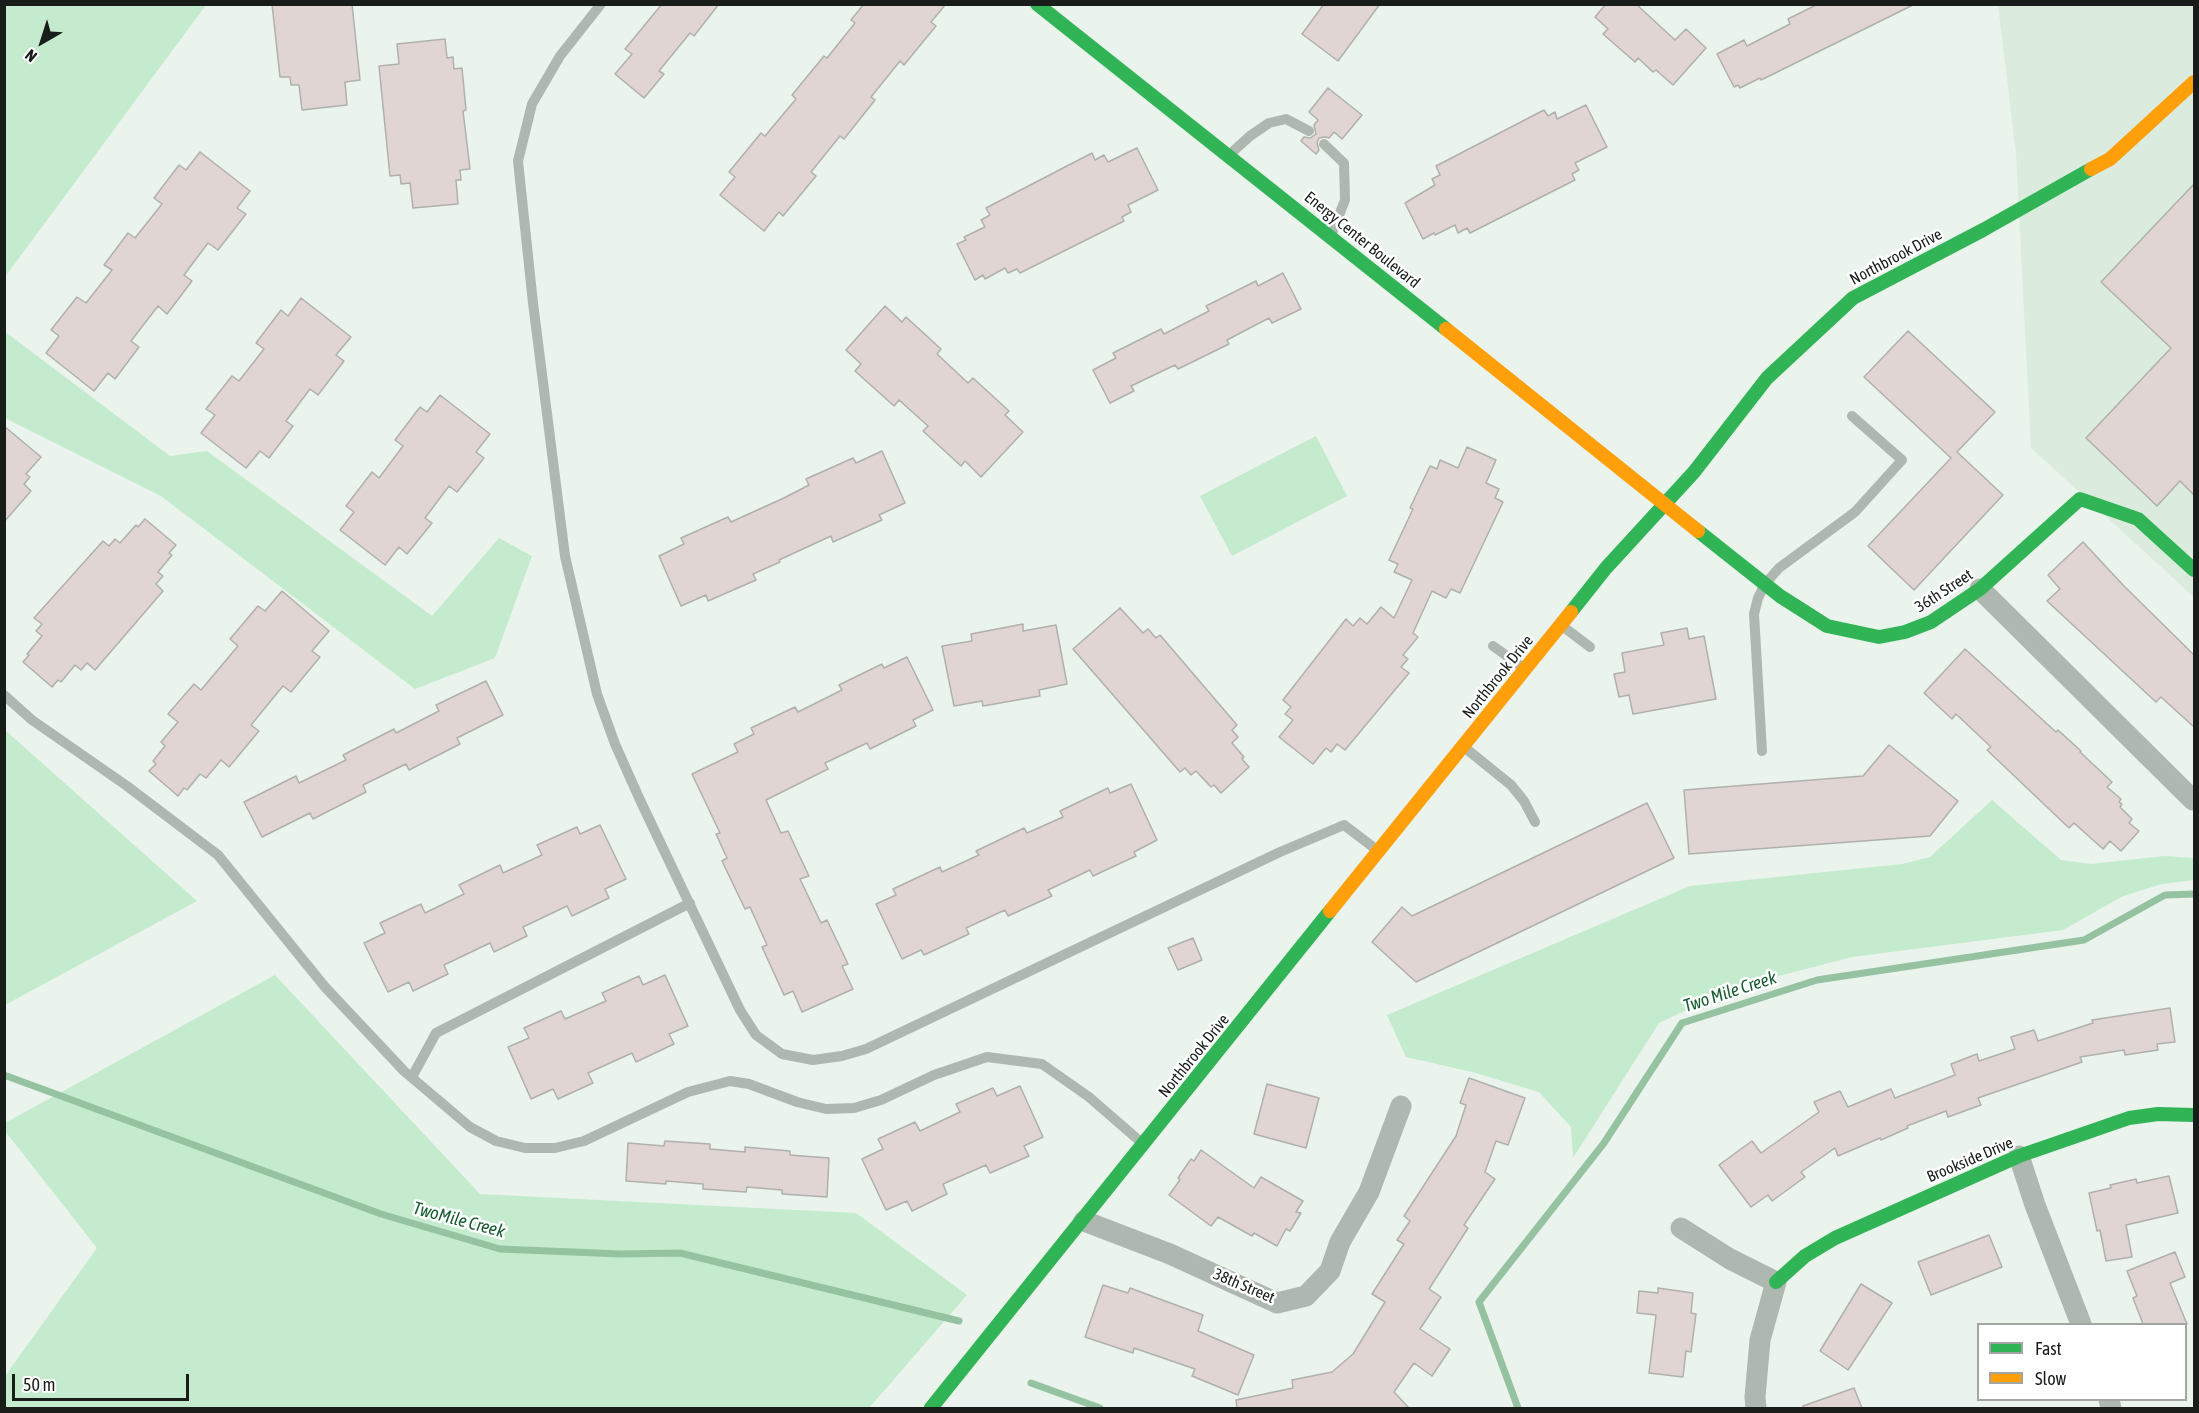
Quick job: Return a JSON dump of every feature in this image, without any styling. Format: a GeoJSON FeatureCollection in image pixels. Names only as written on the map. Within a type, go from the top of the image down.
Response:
{"type":"FeatureCollection","features":[{"type":"Feature","properties":{"kind":"street","name":"Energy Center Boulevard"},"geometry":{"type":"LineString","coordinates":[[1037,4],[1665,503]]}},
{"type":"Feature","properties":{"kind":"street","name":"Northbrook Drive"},"geometry":{"type":"LineString","coordinates":[[931,1408],[1084,1221],[1606,568],[1694,472],[1767,378],[1853,298],[1983,230],[2110,159],[2194,81]]}},
{"type":"Feature","properties":{"kind":"street","name":"36th Street"},"geometry":{"type":"LineString","coordinates":[[1665,503],[1765,584],[1827,626],[1879,637],[1905,632],[1931,622],[1980,589],[2080,499],[2138,519],[2194,570]]}},
{"type":"Feature","properties":{"kind":"street"},"geometry":{"type":"LineString","coordinates":[[1980,589],[2193,800]]}},
{"type":"Feature","properties":{"kind":"street","name":"38th Street"},"geometry":{"type":"LineString","coordinates":[[1084,1221],[1170,1254],[1277,1303],[1306,1296],[1330,1271],[1340,1242],[1370,1192],[1401,1106]]}},
{"type":"Feature","properties":{"kind":"street","name":"Brookside Drive"},"geometry":{"type":"LineString","coordinates":[[1776,1282],[1805,1256],[1835,1238],[2019,1156],[2129,1118],[2158,1114],[2194,1115]]}},
{"type":"Feature","properties":{"kind":"street"},"geometry":{"type":"LineString","coordinates":[[2019,1156],[2035,1205],[2081,1323]]}},
{"type":"Feature","properties":{"kind":"street"},"geometry":{"type":"LineString","coordinates":[[1681,1228],[1730,1258],[1776,1282],[1760,1340],[1756,1408]]}},
{"type":"Feature","properties":{"kind":"lane"},"geometry":{"type":"LineString","coordinates":[[601,4],[560,56],[532,104],[518,160],[565,556],[597,694],[615,744],[740,1010],[756,1035],[782,1054],[813,1060],[842,1056],[866,1048],[1280,852],[1344,825],[1380,852]]}},
{"type":"Feature","properties":{"kind":"lane"},"geometry":{"type":"LineString","coordinates":[[1228,156],[1269,123],[1286,119],[1309,131]]}},
{"type":"Feature","properties":{"kind":"lane"},"geometry":{"type":"LineString","coordinates":[[1324,144],[1344,163],[1345,200],[1331,236]]}},
{"type":"Feature","properties":{"kind":"lane"},"geometry":{"type":"LineString","coordinates":[[1762,751],[1754,614],[1758,598],[1765,584],[1779,568],[1855,512],[1902,460],[1852,416]]}},
{"type":"Feature","properties":{"kind":"lane"},"geometry":{"type":"LineString","coordinates":[[1561,625],[1590,647]]}},
{"type":"Feature","properties":{"kind":"lane"},"geometry":{"type":"LineString","coordinates":[[1493,646],[1526,669]]}},
{"type":"Feature","properties":{"kind":"lane"},"geometry":{"type":"LineString","coordinates":[[4,695],[32,720],[127,786],[218,855],[325,987],[412,1077],[470,1126],[496,1141],[525,1148],[555,1148],[584,1141],[662,1104],[716,1083],[730,1081],[748,1084],[797,1102],[826,1109],[854,1108],[881,1100],[934,1075],[987,1057],[1042,1064],[1089,1097],[1145,1145]]}},
{"type":"Feature","properties":{"kind":"lane"},"geometry":{"type":"LineString","coordinates":[[1463,747],[1511,785],[1524,801],[1535,822]]}},
{"type":"Feature","properties":{"kind":"lane"},"geometry":{"type":"LineString","coordinates":[[412,1077],[436,1033],[690,903]]}},
{"type":"Feature","properties":{"kind":"shaded area"},"geometry":{"type":"Polygon","coordinates":[[[1998,5],[2194,5],[2194,597],[2031,448],[2016,154],[1998,5]]]}},
{"type":"Feature","properties":{"kind":"green space"},"geometry":{"type":"Polygon","coordinates":[[[4,5],[206,5],[5,277],[4,5]]]}},
{"type":"Feature","properties":{"kind":"green space"},"geometry":{"type":"Polygon","coordinates":[[[4,331],[170,456],[207,451],[432,616],[499,538],[532,556],[495,658],[415,689],[161,496],[5,418],[4,331]]]}},
{"type":"Feature","properties":{"kind":"green space"},"geometry":{"type":"Polygon","coordinates":[[[1316,436],[1347,496],[1232,556],[1200,496],[1316,436]]]}},
{"type":"Feature","properties":{"kind":"green space"},"geometry":{"type":"Polygon","coordinates":[[[5,730],[197,901],[5,1005],[5,730]]]}},
{"type":"Feature","properties":{"kind":"green space"},"geometry":{"type":"Polygon","coordinates":[[[1992,800],[2061,860],[2091,864],[2164,856],[2194,858],[2194,880],[2162,884],[2123,896],[2063,930],[1852,957],[1736,987],[1659,1023],[1573,1158],[1571,1127],[1539,1092],[1472,1072],[1406,1057],[1387,1015],[1690,886],[1902,864],[1930,857],[1992,800]]]}},
{"type":"Feature","properties":{"kind":"green space"},"geometry":{"type":"Polygon","coordinates":[[[275,975],[480,1194],[856,1213],[967,1295],[869,1408],[5,1408],[5,1376],[97,1248],[5,1131],[5,1123],[275,975]]]}},
{"type":"Feature","properties":{"kind":"building"},"geometry":{"type":"Polygon","coordinates":[[[272,4],[352,4],[360,80],[345,82],[347,105],[302,110],[299,85],[291,85],[290,77],[280,77],[272,4]]]}},
{"type":"Feature","properties":{"kind":"building"},"geometry":{"type":"Polygon","coordinates":[[[662,4],[719,4],[694,36],[690,33],[659,71],[664,74],[644,98],[615,74],[632,54],[625,49],[662,4]]]}},
{"type":"Feature","properties":{"kind":"building"},"geometry":{"type":"Polygon","coordinates":[[[864,4],[946,4],[931,22],[936,26],[904,65],[900,61],[871,97],[875,100],[844,139],[840,136],[811,172],[816,176],[783,216],[779,212],[764,231],[720,195],[735,177],[729,172],[761,133],[765,136],[796,99],[792,95],[824,56],[827,58],[855,23],[851,20],[864,4]]]}},
{"type":"Feature","properties":{"kind":"building"},"geometry":{"type":"Polygon","coordinates":[[[1324,4],[1380,4],[1338,61],[1302,34],[1324,4]]]}},
{"type":"Feature","properties":{"kind":"building"},"geometry":{"type":"Polygon","coordinates":[[[1606,4],[1636,4],[1675,40],[1686,29],[1706,48],[1673,85],[1656,70],[1653,72],[1638,58],[1635,62],[1603,34],[1608,29],[1595,17],[1606,4]]]}},
{"type":"Feature","properties":{"kind":"building"},"geometry":{"type":"Polygon","coordinates":[[[1818,4],[1915,4],[1761,80],[1760,78],[1740,88],[1738,85],[1734,87],[1717,54],[1744,40],[1747,46],[1790,24],[1788,19],[1818,4]]]}},
{"type":"Feature","properties":{"kind":"building"},"geometry":{"type":"Polygon","coordinates":[[[445,39],[447,58],[453,57],[454,69],[462,68],[466,110],[463,111],[470,169],[460,170],[461,180],[456,180],[458,204],[413,208],[410,183],[401,184],[400,175],[390,176],[379,66],[399,64],[397,44],[445,39]]]}},
{"type":"Feature","properties":{"kind":"building"},"geometry":{"type":"Polygon","coordinates":[[[1328,88],[1362,115],[1342,139],[1334,132],[1329,138],[1319,138],[1317,143],[1319,150],[1316,154],[1301,141],[1304,137],[1310,138],[1316,134],[1314,125],[1318,120],[1309,112],[1328,88]]]}},
{"type":"Feature","properties":{"kind":"building"},"geometry":{"type":"Polygon","coordinates":[[[1586,105],[1607,147],[1575,163],[1579,170],[1572,174],[1575,180],[1470,233],[1467,228],[1458,233],[1455,225],[1423,239],[1405,203],[1435,185],[1432,179],[1440,175],[1436,166],[1544,110],[1548,116],[1555,112],[1557,119],[1586,105]]]}},
{"type":"Feature","properties":{"kind":"building"},"geometry":{"type":"Polygon","coordinates":[[[1137,148],[1158,190],[1128,205],[1131,212],[1122,217],[1124,221],[1020,273],[1017,269],[1008,273],[1005,268],[985,279],[983,275],[975,280],[957,244],[966,240],[964,237],[985,227],[981,220],[990,215],[986,208],[1092,153],[1095,160],[1104,155],[1108,162],[1137,148]]]}},
{"type":"Feature","properties":{"kind":"building"},"geometry":{"type":"Polygon","coordinates":[[[200,152],[250,191],[237,208],[246,214],[218,250],[208,243],[184,275],[192,281],[167,314],[158,306],[131,341],[139,347],[115,379],[108,373],[94,391],[46,353],[59,336],[51,330],[77,297],[86,303],[112,270],[104,265],[128,233],[135,238],[162,204],[154,198],[179,165],[186,170],[200,152]]]}},
{"type":"Feature","properties":{"kind":"building"},"geometry":{"type":"Polygon","coordinates":[[[2194,184],[2194,495],[2180,481],[2157,506],[2086,438],[2171,348],[2101,282],[2194,184]]]}},
{"type":"Feature","properties":{"kind":"building"},"geometry":{"type":"Polygon","coordinates":[[[1283,273],[1301,309],[1272,323],[1269,318],[1227,340],[1229,344],[1178,369],[1175,365],[1131,386],[1134,391],[1110,403],[1093,370],[1116,358],[1113,353],[1161,329],[1164,334],[1209,311],[1206,306],[1256,281],[1258,286],[1283,273]]]}},
{"type":"Feature","properties":{"kind":"building"},"geometry":{"type":"Polygon","coordinates":[[[301,298],[351,337],[336,355],[344,361],[318,395],[310,389],[286,421],[293,426],[269,458],[260,451],[246,468],[201,433],[215,415],[206,409],[232,376],[239,381],[264,349],[256,343],[281,310],[288,316],[301,298]]]}},
{"type":"Feature","properties":{"kind":"building"},"geometry":{"type":"Polygon","coordinates":[[[885,306],[902,322],[906,317],[941,349],[937,354],[968,383],[973,378],[1009,411],[1005,415],[1023,432],[981,477],[965,461],[961,466],[923,431],[928,426],[899,400],[894,406],[855,371],[861,364],[846,350],[885,306]]]}},
{"type":"Feature","properties":{"kind":"building"},"geometry":{"type":"Polygon","coordinates":[[[1908,331],[1995,412],[1957,452],[2003,495],[1914,590],[1868,546],[1951,458],[1864,377],[1908,331]]]}},
{"type":"Feature","properties":{"kind":"building"},"geometry":{"type":"Polygon","coordinates":[[[440,395],[490,434],[476,452],[484,458],[457,492],[449,486],[425,518],[432,523],[407,554],[399,547],[385,565],[340,530],[354,512],[346,506],[372,472],[379,478],[403,446],[395,440],[420,407],[427,412],[440,395]]]}},
{"type":"Feature","properties":{"kind":"building"},"geometry":{"type":"Polygon","coordinates":[[[4,426],[41,457],[26,474],[30,477],[24,484],[31,491],[4,522],[4,426]]]}},
{"type":"Feature","properties":{"kind":"building"},"geometry":{"type":"Polygon","coordinates":[[[1467,447],[1496,460],[1486,483],[1499,489],[1495,498],[1503,502],[1460,593],[1451,589],[1446,598],[1432,591],[1413,633],[1418,637],[1403,655],[1408,659],[1401,667],[1409,673],[1345,750],[1337,744],[1331,752],[1326,748],[1313,764],[1279,737],[1293,720],[1285,714],[1291,707],[1283,700],[1346,619],[1353,626],[1360,618],[1367,624],[1381,607],[1394,618],[1412,580],[1394,572],[1398,564],[1389,560],[1413,509],[1410,508],[1430,466],[1437,469],[1440,460],[1458,468],[1467,447]]]}},
{"type":"Feature","properties":{"kind":"building"},"geometry":{"type":"Polygon","coordinates":[[[882,451],[905,503],[879,515],[882,520],[833,542],[831,536],[779,560],[780,562],[753,574],[756,580],[708,601],[706,595],[681,606],[659,556],[684,544],[681,538],[728,517],[731,522],[809,485],[806,479],[853,458],[856,463],[882,451]]]}},
{"type":"Feature","properties":{"kind":"building"},"geometry":{"type":"Polygon","coordinates":[[[145,519],[176,545],[169,553],[172,555],[158,572],[163,576],[156,584],[163,591],[95,670],[87,663],[81,670],[75,665],[61,682],[58,680],[52,687],[23,662],[42,636],[36,631],[42,624],[34,618],[103,541],[109,546],[115,539],[120,543],[136,525],[138,527],[145,519]]]}},
{"type":"Feature","properties":{"kind":"building"},"geometry":{"type":"Polygon","coordinates":[[[2083,542],[2194,655],[2194,727],[2161,697],[2156,702],[2047,601],[2060,589],[2048,575],[2083,542]]]}},
{"type":"Feature","properties":{"kind":"building"},"geometry":{"type":"Polygon","coordinates":[[[282,591],[329,631],[312,651],[320,657],[291,692],[283,686],[251,725],[259,731],[229,767],[221,760],[206,778],[200,774],[187,790],[184,788],[178,796],[149,771],[156,764],[153,761],[165,746],[161,742],[178,722],[168,714],[194,684],[201,690],[238,646],[230,639],[258,606],[265,611],[282,591]]]}},
{"type":"Feature","properties":{"kind":"building"},"geometry":{"type":"Polygon","coordinates":[[[1120,608],[1143,633],[1148,629],[1156,638],[1160,635],[1237,725],[1232,730],[1238,737],[1232,743],[1249,767],[1221,793],[1214,785],[1211,787],[1196,771],[1191,775],[1185,768],[1180,772],[1073,649],[1120,608]]]}},
{"type":"Feature","properties":{"kind":"building"},"geometry":{"type":"Polygon","coordinates":[[[1023,624],[1023,631],[1056,625],[1067,684],[1039,690],[1040,696],[983,706],[982,701],[954,706],[942,646],[972,641],[971,634],[1023,624]]]}},
{"type":"Feature","properties":{"kind":"building"},"geometry":{"type":"Polygon","coordinates":[[[1687,628],[1689,639],[1704,636],[1716,699],[1633,714],[1629,695],[1619,697],[1614,674],[1625,672],[1622,653],[1664,645],[1661,633],[1687,628]]]}},
{"type":"Feature","properties":{"kind":"building"},"geometry":{"type":"Polygon","coordinates":[[[1965,649],[2056,732],[2058,730],[2112,782],[2107,787],[2121,799],[2120,807],[2132,819],[2129,823],[2139,831],[2121,851],[2110,841],[2103,849],[2074,823],[2069,828],[1987,750],[1991,747],[1956,714],[1952,719],[1924,693],[1965,649]]]}},
{"type":"Feature","properties":{"kind":"building"},"geometry":{"type":"Polygon","coordinates":[[[907,657],[933,710],[913,720],[916,726],[870,749],[867,743],[825,763],[828,769],[766,800],[781,833],[788,831],[809,876],[800,879],[821,923],[827,920],[848,964],[842,966],[853,989],[802,1012],[793,991],[784,995],[762,947],[767,945],[750,907],[745,909],[722,861],[727,858],[716,834],[720,833],[692,774],[738,752],[734,744],[754,734],[751,728],[795,707],[798,712],[842,690],[839,685],[882,664],[884,668],[907,657]]]}},
{"type":"Feature","properties":{"kind":"building"},"geometry":{"type":"Polygon","coordinates":[[[486,681],[503,715],[457,738],[460,744],[409,770],[406,764],[363,785],[366,792],[313,819],[310,813],[262,837],[244,802],[296,776],[299,783],[346,760],[343,755],[394,729],[396,733],[439,711],[436,705],[486,681]]]}},
{"type":"Feature","properties":{"kind":"building"},"geometry":{"type":"Polygon","coordinates":[[[1889,745],[1958,801],[1930,836],[1689,854],[1684,790],[1863,776],[1889,745]]]}},
{"type":"Feature","properties":{"kind":"building"},"geometry":{"type":"Polygon","coordinates":[[[1131,784],[1157,840],[1134,852],[1136,856],[1093,876],[1090,870],[1048,890],[1052,896],[1008,916],[1005,910],[966,928],[969,934],[924,955],[921,950],[902,959],[876,904],[896,895],[893,889],[940,867],[942,872],[979,855],[976,851],[1024,828],[1027,833],[1063,817],[1060,811],[1108,788],[1110,793],[1131,784]]]}},
{"type":"Feature","properties":{"kind":"building"},"geometry":{"type":"Polygon","coordinates":[[[1647,803],[1674,858],[1416,982],[1372,942],[1402,907],[1412,916],[1647,803]]]}},
{"type":"Feature","properties":{"kind":"building"},"geometry":{"type":"Polygon","coordinates":[[[600,825],[626,879],[605,889],[609,898],[572,916],[567,906],[523,927],[527,936],[494,952],[490,943],[444,965],[448,974],[413,991],[409,982],[388,992],[364,943],[385,933],[380,923],[421,904],[425,913],[464,894],[459,885],[500,865],[503,873],[542,855],[537,845],[577,827],[580,834],[600,825]]]}},
{"type":"Feature","properties":{"kind":"building"},"geometry":{"type":"Polygon","coordinates":[[[1193,938],[1202,960],[1178,970],[1168,948],[1193,938]]]}},
{"type":"Feature","properties":{"kind":"building"},"geometry":{"type":"Polygon","coordinates":[[[665,975],[688,1026],[669,1034],[674,1044],[636,1062],[632,1053],[588,1073],[593,1083],[558,1099],[553,1089],[531,1099],[508,1047],[529,1038],[524,1028],[561,1011],[565,1019],[606,1001],[602,993],[639,976],[643,985],[665,975]]]}},
{"type":"Feature","properties":{"kind":"building"},"geometry":{"type":"Polygon","coordinates":[[[2170,1008],[2175,1042],[2157,1044],[2158,1050],[2125,1055],[2124,1050],[2080,1057],[2082,1062],[1978,1098],[1981,1105],[1948,1117],[1946,1111],[1838,1156],[1835,1148],[1801,1172],[1805,1177],[1772,1201],[1768,1195],[1751,1207],[1719,1165],[1752,1141],[1761,1153],[1819,1112],[1814,1102],[1840,1091],[1848,1107],[1891,1089],[1895,1098],[1955,1075],[1951,1064],[1977,1054],[1979,1061],[2015,1049],[2011,1037],[2034,1030],[2038,1041],[2093,1023],[2092,1020],[2170,1008]]]}},
{"type":"Feature","properties":{"kind":"building"},"geometry":{"type":"Polygon","coordinates":[[[1469,1078],[1525,1098],[1508,1145],[1496,1141],[1485,1172],[1495,1179],[1464,1225],[1468,1228],[1429,1289],[1441,1297],[1420,1329],[1450,1349],[1432,1376],[1414,1363],[1394,1392],[1409,1408],[1237,1408],[1236,1400],[1293,1388],[1292,1380],[1332,1372],[1353,1354],[1385,1302],[1372,1294],[1404,1244],[1397,1240],[1410,1221],[1404,1216],[1456,1136],[1466,1105],[1460,1103],[1469,1078]]]}},
{"type":"Feature","properties":{"kind":"building"},"geometry":{"type":"Polygon","coordinates":[[[1267,1084],[1319,1098],[1306,1148],[1254,1134],[1267,1084]]]}},
{"type":"Feature","properties":{"kind":"building"},"geometry":{"type":"Polygon","coordinates":[[[1020,1086],[1043,1137],[1024,1146],[1029,1156],[990,1173],[986,1165],[943,1184],[947,1194],[912,1211],[907,1201],[886,1210],[862,1159],[883,1149],[878,1139],[915,1122],[920,1131],[960,1112],[956,1104],[993,1088],[997,1096],[1020,1086]]]}},
{"type":"Feature","properties":{"kind":"building"},"geometry":{"type":"Polygon","coordinates":[[[665,1141],[710,1144],[710,1149],[745,1152],[745,1147],[790,1151],[790,1155],[829,1158],[827,1197],[782,1194],[782,1190],[747,1187],[746,1192],[703,1189],[703,1184],[626,1181],[628,1143],[664,1146],[665,1141]]]}},
{"type":"Feature","properties":{"kind":"building"},"geometry":{"type":"Polygon","coordinates":[[[1201,1150],[1254,1188],[1261,1177],[1303,1201],[1296,1212],[1301,1213],[1290,1231],[1286,1229],[1277,1246],[1254,1233],[1252,1236],[1218,1217],[1211,1226],[1169,1195],[1191,1159],[1194,1161],[1201,1150]]]}},
{"type":"Feature","properties":{"kind":"building"},"geometry":{"type":"Polygon","coordinates":[[[2169,1176],[2178,1213],[2126,1225],[2132,1257],[2106,1261],[2089,1193],[2136,1179],[2137,1183],[2169,1176]]]}},
{"type":"Feature","properties":{"kind":"building"},"geometry":{"type":"Polygon","coordinates":[[[1989,1235],[2002,1267],[1931,1295],[1918,1262],[1989,1235]]]}},
{"type":"Feature","properties":{"kind":"building"},"geometry":{"type":"Polygon","coordinates":[[[2175,1252],[2185,1277],[2170,1283],[2187,1323],[2143,1323],[2133,1298],[2137,1296],[2127,1271],[2175,1252]]]}},
{"type":"Feature","properties":{"kind":"building"},"geometry":{"type":"Polygon","coordinates":[[[1861,1284],[1892,1303],[1848,1370],[1820,1351],[1861,1284]]]}},
{"type":"Feature","properties":{"kind":"building"},"geometry":{"type":"Polygon","coordinates":[[[1103,1285],[1128,1293],[1130,1288],[1203,1315],[1198,1331],[1254,1355],[1238,1395],[1192,1376],[1195,1369],[1134,1348],[1133,1353],[1085,1337],[1103,1285]]]}},
{"type":"Feature","properties":{"kind":"building"},"geometry":{"type":"Polygon","coordinates":[[[1658,1288],[1693,1293],[1691,1313],[1696,1314],[1691,1352],[1686,1351],[1683,1377],[1649,1373],[1656,1315],[1637,1313],[1639,1291],[1658,1293],[1658,1288]]]}},
{"type":"Feature","properties":{"kind":"building"},"geometry":{"type":"Polygon","coordinates":[[[1854,1388],[1862,1408],[1803,1408],[1803,1406],[1854,1388]]]}},
{"type":"Feature","properties":{"kind":"waterway","name":"Two Mile Creek"},"geometry":{"type":"LineString","coordinates":[[1518,1408],[1479,1302],[1604,1143],[1682,1023],[1817,980],[2084,940],[2165,895],[2194,894]]}},
{"type":"Feature","properties":{"kind":"waterway","name":"TwoMile Creek"},"geometry":{"type":"LineString","coordinates":[[4,1075],[381,1214],[500,1249],[621,1254],[680,1253],[959,1321]]}},
{"type":"Feature","properties":{"kind":"waterway","name":"Two Mile Creek"},"geometry":{"type":"LineString","coordinates":[[1031,1383],[1100,1408]]}},
{"type":"Feature","properties":{"kind":"traffic: fast"},"geometry":{"type":"LineString","coordinates":[[1037,4],[1446,329]]}},
{"type":"Feature","properties":{"kind":"traffic: fast"},"geometry":{"type":"LineString","coordinates":[[1571,612],[1606,568],[1694,472],[1767,378],[1853,298],[1983,230],[2091,169]]}},
{"type":"Feature","properties":{"kind":"traffic: fast"},"geometry":{"type":"LineString","coordinates":[[1698,531],[1780,596],[1827,626],[1879,637],[1905,632],[1931,622],[1980,589],[2080,499],[2138,519],[2194,570]]}},
{"type":"Feature","properties":{"kind":"traffic: fast"},"geometry":{"type":"LineString","coordinates":[[931,1408],[1330,911]]}},
{"type":"Feature","properties":{"kind":"traffic: fast"},"geometry":{"type":"LineString","coordinates":[[1776,1282],[1805,1256],[1835,1238],[2019,1156],[2129,1118],[2158,1114],[2194,1115]]}},
{"type":"Feature","properties":{"kind":"traffic: slow"},"geometry":{"type":"LineString","coordinates":[[2091,169],[2110,159],[2194,82]]}},
{"type":"Feature","properties":{"kind":"traffic: slow"},"geometry":{"type":"LineString","coordinates":[[1446,329],[1698,531]]}},
{"type":"Feature","properties":{"kind":"traffic: slow"},"geometry":{"type":"LineString","coordinates":[[1330,911],[1571,612]]}}]}
